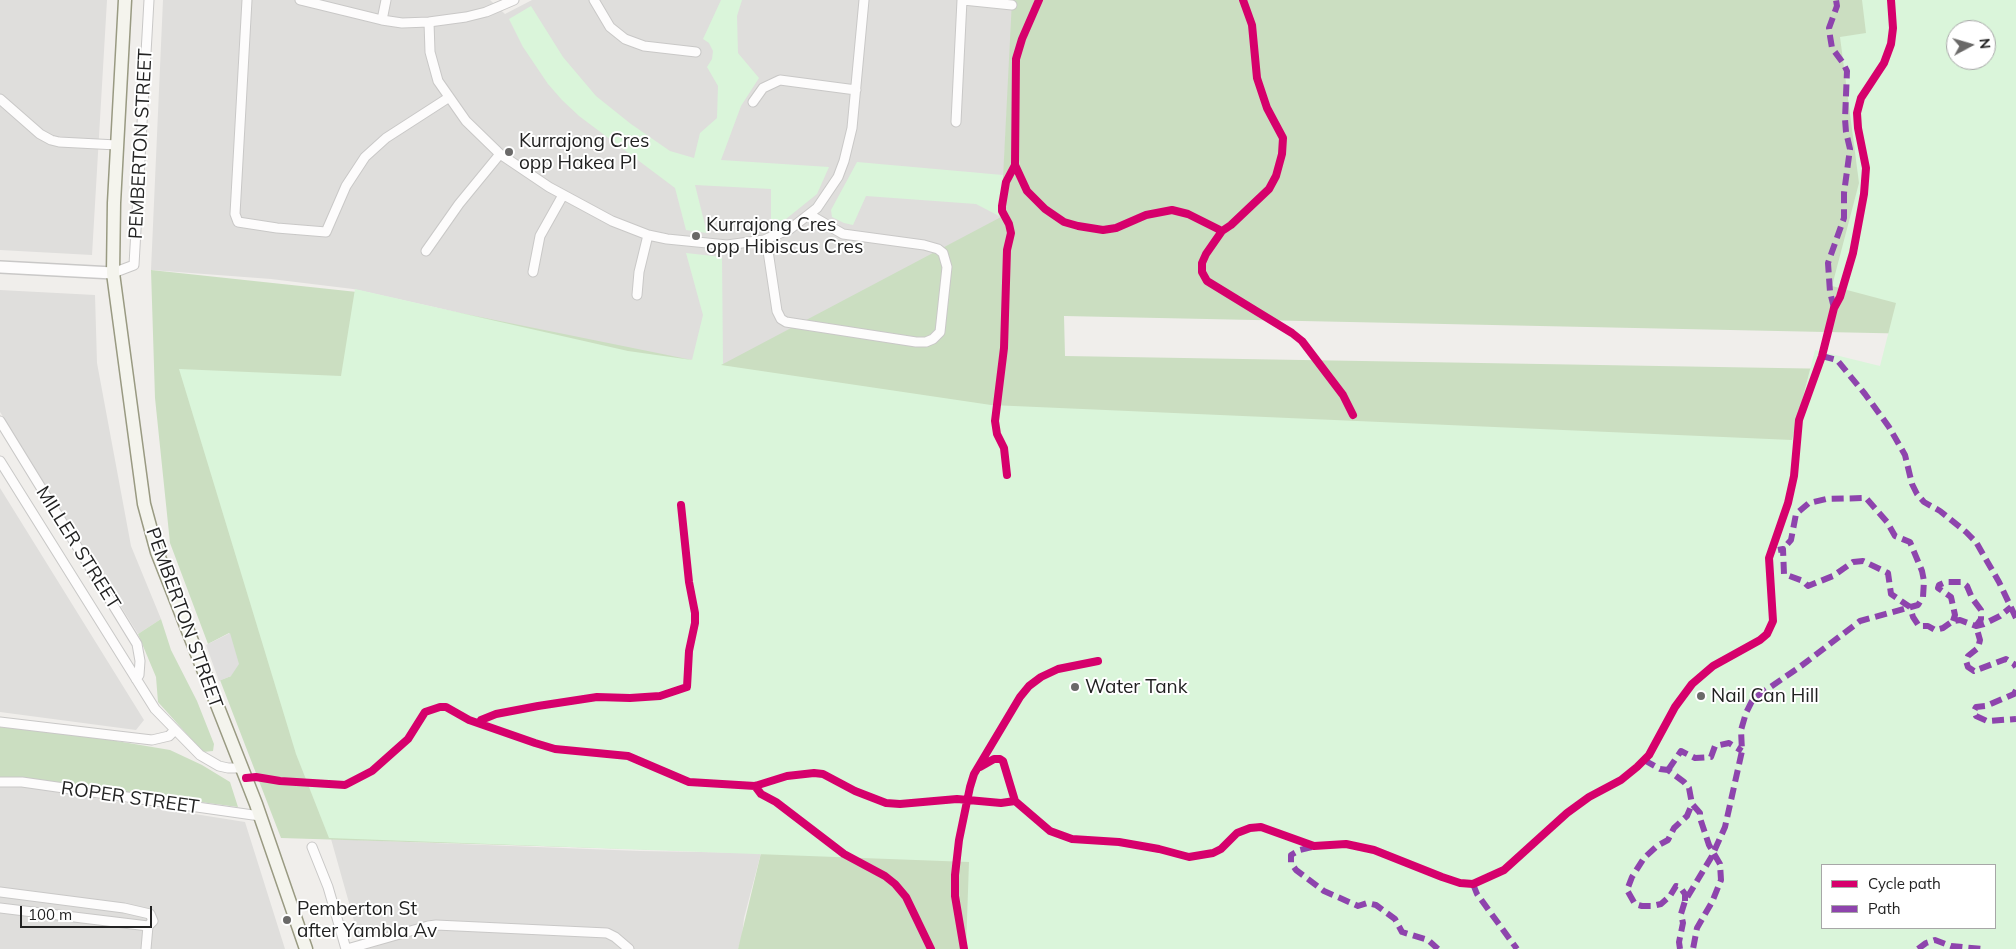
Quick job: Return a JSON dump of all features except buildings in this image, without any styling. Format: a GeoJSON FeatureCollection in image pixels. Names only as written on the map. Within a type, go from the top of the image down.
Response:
{"type":"FeatureCollection","features":[{"type":"Feature","properties":{"kind":"main road","name":"PEMBERTON STREET"},"geometry":{"type":"LineString","coordinates":[[125,0],[112,273],[137,460],[150,528],[160,560],[242,768],[306,949]]}},
{"type":"Feature","properties":{"kind":"street","name":"PEMBERTON STREET"},"geometry":{"type":"LineString","coordinates":[[112,273],[134,265],[150,0]]}},
{"type":"Feature","properties":{"kind":"street"},"geometry":{"type":"LineString","coordinates":[[247,0],[235,214],[238,222],[277,228],[326,232],[346,186],[365,156],[386,138],[448,98]]}},
{"type":"Feature","properties":{"kind":"street"},"geometry":{"type":"LineString","coordinates":[[300,0],[402,23],[429,22],[466,17],[486,12],[514,0]]}},
{"type":"Feature","properties":{"kind":"street"},"geometry":{"type":"LineString","coordinates":[[382,20],[386,0]]}},
{"type":"Feature","properties":{"kind":"street"},"geometry":{"type":"LineString","coordinates":[[594,0],[610,27],[625,39],[644,46],[696,52]]}},
{"type":"Feature","properties":{"kind":"street"},"geometry":{"type":"LineString","coordinates":[[429,22],[432,62],[438,81],[448,98],[466,121],[500,154],[562,195],[612,221],[648,235],[714,245],[746,244],[764,240],[790,229],[810,215],[830,189],[844,161],[852,128],[864,0]]}},
{"type":"Feature","properties":{"kind":"street"},"geometry":{"type":"LineString","coordinates":[[956,122],[963,0],[1012,5]]}},
{"type":"Feature","properties":{"kind":"street"},"geometry":{"type":"LineString","coordinates":[[753,102],[763,88],[780,80],[856,90]]}},
{"type":"Feature","properties":{"kind":"street"},"geometry":{"type":"LineString","coordinates":[[0,99],[40,134],[51,140],[118,145]]}},
{"type":"Feature","properties":{"kind":"street"},"geometry":{"type":"LineString","coordinates":[[426,251],[459,204],[500,154]]}},
{"type":"Feature","properties":{"kind":"street"},"geometry":{"type":"LineString","coordinates":[[533,272],[540,236],[562,195]]}},
{"type":"Feature","properties":{"kind":"street"},"geometry":{"type":"LineString","coordinates":[[764,240],[768,251],[777,310],[781,319],[786,322],[916,342],[926,342],[933,339],[940,332],[947,267],[943,253],[938,249],[924,245],[844,234],[810,215]]}},
{"type":"Feature","properties":{"kind":"street"},"geometry":{"type":"LineString","coordinates":[[637,295],[639,272],[648,235]]}},
{"type":"Feature","properties":{"kind":"street"},"geometry":{"type":"LineString","coordinates":[[0,267],[112,273]]}},
{"type":"Feature","properties":{"kind":"street","name":"MILLER STREET"},"geometry":{"type":"LineString","coordinates":[[0,421],[137,644],[140,661],[139,674],[136,679]]}},
{"type":"Feature","properties":{"kind":"street","name":"MILLER STREET"},"geometry":{"type":"LineString","coordinates":[[0,460],[155,709],[174,730]]}},
{"type":"Feature","properties":{"kind":"street"},"geometry":{"type":"LineString","coordinates":[[0,722],[152,740],[164,739],[174,730],[200,755],[228,768],[242,768]]}},
{"type":"Feature","properties":{"kind":"street","name":"ROPER STREET"},"geometry":{"type":"LineString","coordinates":[[0,782],[22,782],[260,816]]}},
{"type":"Feature","properties":{"kind":"street"},"geometry":{"type":"LineString","coordinates":[[312,847],[328,886],[347,949],[436,925],[607,933],[629,949]]}},
{"type":"Feature","properties":{"kind":"street"},"geometry":{"type":"LineString","coordinates":[[0,892],[142,911],[150,914],[152,917],[151,924],[148,926],[146,949]]}},
{"type":"Feature","properties":{"kind":"street"},"geometry":{"type":"LineString","coordinates":[[0,908],[148,926]]}},
{"type":"Feature","properties":{"kind":"shaded area"},"geometry":{"type":"Polygon","coordinates":[[[0,0],[107,0],[92,255],[0,250],[0,0]]]}},
{"type":"Feature","properties":{"kind":"shaded area"},"geometry":{"type":"Polygon","coordinates":[[[163,0],[490,0],[505,14],[532,0],[1013,0],[991,405],[626,350],[353,289],[271,279],[151,270],[163,0]]]}},
{"type":"Feature","properties":{"kind":"shaded area"},"geometry":{"type":"Polygon","coordinates":[[[0,290],[95,295],[97,363],[131,546],[161,619],[138,634],[0,412],[0,290]]]}},
{"type":"Feature","properties":{"kind":"shaded area"},"geometry":{"type":"Polygon","coordinates":[[[0,488],[144,720],[136,730],[0,712],[0,488]]]}},
{"type":"Feature","properties":{"kind":"shaded area"},"geometry":{"type":"Polygon","coordinates":[[[230,633],[239,664],[231,676],[219,681],[206,645],[230,633]]]}},
{"type":"Feature","properties":{"kind":"shaded area"},"geometry":{"type":"Polygon","coordinates":[[[0,783],[245,822],[285,949],[0,949],[0,783]]]}},
{"type":"Feature","properties":{"kind":"shaded area"},"geometry":{"type":"Polygon","coordinates":[[[331,839],[640,851],[761,853],[738,949],[362,949],[331,839]]]}},
{"type":"Feature","properties":{"kind":"green space"},"geometry":{"type":"Polygon","coordinates":[[[721,0],[742,0],[737,16],[738,53],[759,78],[741,106],[721,160],[829,167],[817,194],[786,219],[771,224],[771,189],[695,185],[707,233],[686,230],[675,188],[579,116],[562,100],[548,84],[523,47],[509,19],[531,6],[563,57],[596,96],[631,124],[670,151],[694,158],[700,133],[717,118],[718,86],[707,67],[712,59],[713,51],[709,43],[703,39],[721,0]]]}},
{"type":"Feature","properties":{"kind":"green space"},"geometry":{"type":"Polygon","coordinates":[[[1012,0],[2016,0],[2016,336],[1064,316],[1065,356],[2016,372],[2016,949],[738,949],[761,853],[281,838],[220,680],[231,676],[229,633],[208,644],[170,543],[155,398],[151,270],[357,292],[692,360],[723,364],[1001,217],[1012,0]]]}},
{"type":"Feature","properties":{"kind":"green space"},"geometry":{"type":"Polygon","coordinates":[[[1862,0],[2016,0],[2016,949],[966,949],[969,862],[329,838],[296,754],[179,369],[341,376],[355,289],[628,351],[692,360],[703,315],[686,253],[722,257],[723,364],[721,365],[991,405],[1792,440],[1815,350],[1880,366],[1896,303],[1832,286],[1859,183],[1840,37],[1866,33],[1862,0]]]}},
{"type":"Feature","properties":{"kind":"green space"},"geometry":{"type":"Polygon","coordinates":[[[857,162],[1003,175],[1001,217],[976,204],[866,196],[853,225],[844,223],[832,217],[831,210],[857,162]]]}},
{"type":"Feature","properties":{"kind":"green space"},"geometry":{"type":"Polygon","coordinates":[[[161,619],[171,650],[197,701],[214,744],[213,751],[203,752],[158,702],[156,677],[138,634],[161,619]]]}},
{"type":"Feature","properties":{"kind":"green space"},"geometry":{"type":"Polygon","coordinates":[[[0,727],[87,736],[170,750],[202,765],[230,782],[238,807],[14,777],[0,777],[0,727]]]}},
{"type":"Feature","properties":{"kind":"marked path"},"geometry":{"type":"LineString","coordinates":[[1834,308],[1830,292],[1828,263],[1844,218],[1844,193],[1850,149],[1845,119],[1847,71],[1832,48],[1829,28],[1837,6],[1836,0]]}},
{"type":"Feature","properties":{"kind":"marked path"},"geometry":{"type":"LineString","coordinates":[[1822,356],[1837,360],[1889,427],[1905,455],[1912,484],[1917,494],[1924,502],[1940,511],[1976,542],[1999,582],[2016,618]]}},
{"type":"Feature","properties":{"kind":"marked path"},"geometry":{"type":"LineString","coordinates":[[1680,949],[1679,942],[1683,923],[1681,914],[1685,901],[1712,856],[1725,827],[1742,751],[1741,730],[1753,699],[1801,666],[1860,621],[1918,605],[1923,597],[1924,581],[1922,571],[1910,542],[1895,536],[1887,522],[1866,498],[1826,499],[1809,503],[1796,514],[1791,540],[1783,549]]}},
{"type":"Feature","properties":{"kind":"marked path"},"geometry":{"type":"LineString","coordinates":[[1778,550],[1783,549],[1784,574],[1803,581],[1808,586],[1833,576],[1853,562],[1863,561],[1888,573],[1891,594],[1910,607],[1913,617],[1919,626],[1928,626],[1935,630],[1943,628],[1953,621],[1960,620],[1976,626],[1984,624],[2000,616],[2011,607]]}},
{"type":"Feature","properties":{"kind":"marked path"},"geometry":{"type":"LineString","coordinates":[[1953,621],[1955,615],[1951,597],[1938,588],[1939,585],[1946,582],[1962,582],[1967,586],[1972,598],[1981,610],[1981,619],[1976,626],[1980,640],[1978,648],[1968,656],[1966,661],[1968,667],[1974,671],[2006,659],[2016,667]]}},
{"type":"Feature","properties":{"kind":"marked path"},"geometry":{"type":"LineString","coordinates":[[2016,690],[2014,694],[1986,706],[1976,707],[1974,711],[1976,716],[1987,721],[2016,719]]}},
{"type":"Feature","properties":{"kind":"marked path"},"geometry":{"type":"LineString","coordinates":[[1668,770],[1681,751],[1695,758],[1711,757],[1715,746],[1729,743],[1742,751]]}},
{"type":"Feature","properties":{"kind":"marked path"},"geometry":{"type":"LineString","coordinates":[[1644,760],[1660,769],[1668,770],[1689,788],[1692,804],[1700,813],[1709,845],[1720,864],[1721,880],[1712,902],[1697,928],[1693,949]]}},
{"type":"Feature","properties":{"kind":"marked path"},"geometry":{"type":"LineString","coordinates":[[1685,901],[1685,894],[1680,887],[1676,886],[1670,896],[1661,904],[1652,906],[1635,904],[1627,890],[1632,877],[1644,858],[1657,846],[1668,840],[1674,828],[1687,816],[1692,804]]}},
{"type":"Feature","properties":{"kind":"marked path"},"geometry":{"type":"LineString","coordinates":[[1312,847],[1291,855],[1291,863],[1296,870],[1324,891],[1358,906],[1367,903],[1376,905],[1395,919],[1402,932],[1428,940],[1438,949]]}},
{"type":"Feature","properties":{"kind":"marked path"},"geometry":{"type":"LineString","coordinates":[[1473,884],[1477,894],[1517,949]]}},
{"type":"Feature","properties":{"kind":"marked path"},"geometry":{"type":"LineString","coordinates":[[1918,949],[1926,943],[1935,940],[1951,946],[1982,949]]}},
{"type":"Feature","properties":{"kind":"cycle path"},"geometry":{"type":"LineString","coordinates":[[1007,475],[1004,448],[997,434],[995,421],[1004,348],[1007,250],[1011,233],[1009,224],[1002,211],[1002,206],[1006,182],[1015,165],[1016,59],[1022,39],[1039,0]]}},
{"type":"Feature","properties":{"kind":"cycle path"},"geometry":{"type":"LineString","coordinates":[[1243,0],[1252,25],[1257,78],[1267,108],[1283,138],[1282,154],[1276,176],[1269,189],[1231,225],[1222,231],[1206,254],[1202,263],[1202,272],[1207,281],[1302,341],[1343,395],[1353,415]]}},
{"type":"Feature","properties":{"kind":"cycle path"},"geometry":{"type":"LineString","coordinates":[[1015,801],[1050,831],[1072,839],[1119,842],[1159,849],[1189,857],[1213,853],[1221,849],[1237,833],[1250,828],[1261,827],[1314,846],[1346,844],[1374,850],[1442,877],[1460,883],[1473,884],[1504,870],[1567,813],[1589,797],[1621,780],[1637,767],[1649,755],[1675,707],[1692,684],[1713,666],[1760,640],[1767,634],[1773,621],[1769,558],[1788,503],[1794,476],[1799,420],[1822,356],[1834,308],[1840,297],[1853,253],[1864,194],[1866,168],[1857,113],[1861,98],[1884,63],[1891,44],[1893,28],[1891,0]]}},
{"type":"Feature","properties":{"kind":"cycle path"},"geometry":{"type":"LineString","coordinates":[[1015,165],[1027,191],[1045,209],[1064,222],[1103,230],[1116,228],[1146,215],[1172,210],[1188,214],[1222,231]]}},
{"type":"Feature","properties":{"kind":"cycle path"},"geometry":{"type":"LineString","coordinates":[[479,723],[481,720],[496,714],[538,706],[597,697],[630,698],[660,696],[687,687],[689,651],[695,623],[695,613],[689,582],[681,505]]}},
{"type":"Feature","properties":{"kind":"cycle path"},"geometry":{"type":"LineString","coordinates":[[964,949],[955,896],[955,875],[959,840],[974,774],[1020,697],[1029,686],[1041,677],[1058,669],[1098,661]]}},
{"type":"Feature","properties":{"kind":"cycle path"},"geometry":{"type":"LineString","coordinates":[[246,778],[256,777],[280,781],[345,785],[372,771],[408,739],[425,712],[446,707],[469,720],[535,743],[555,749],[628,756],[689,782],[755,786],[787,776],[814,773],[823,774],[855,791],[886,803],[900,804],[957,799],[1001,803],[1015,801]]}},
{"type":"Feature","properties":{"kind":"cycle path"},"geometry":{"type":"LineString","coordinates":[[980,767],[994,759],[1003,761],[1015,801]]}},
{"type":"Feature","properties":{"kind":"cycle path"},"geometry":{"type":"LineString","coordinates":[[755,786],[761,794],[776,802],[844,854],[885,876],[895,884],[906,897],[931,949]]}},
{"type":"Feature","properties":{"kind":"place","name":"Kurrajong Cres opp Hakea Pl"},"geometry":{"type":"Point","coordinates":[509,152]}},
{"type":"Feature","properties":{"kind":"place","name":"Kurrajong Cres opp Hibiscus Cres"},"geometry":{"type":"Point","coordinates":[696,236]}},
{"type":"Feature","properties":{"kind":"place","name":"Water Tank"},"geometry":{"type":"Point","coordinates":[1075,687]}},
{"type":"Feature","properties":{"kind":"place","name":"Nail Can Hill"},"geometry":{"type":"Point","coordinates":[1701,696]}},
{"type":"Feature","properties":{"kind":"place","name":"Pemberton St after Yambla Av"},"geometry":{"type":"Point","coordinates":[287,920]}}]}
